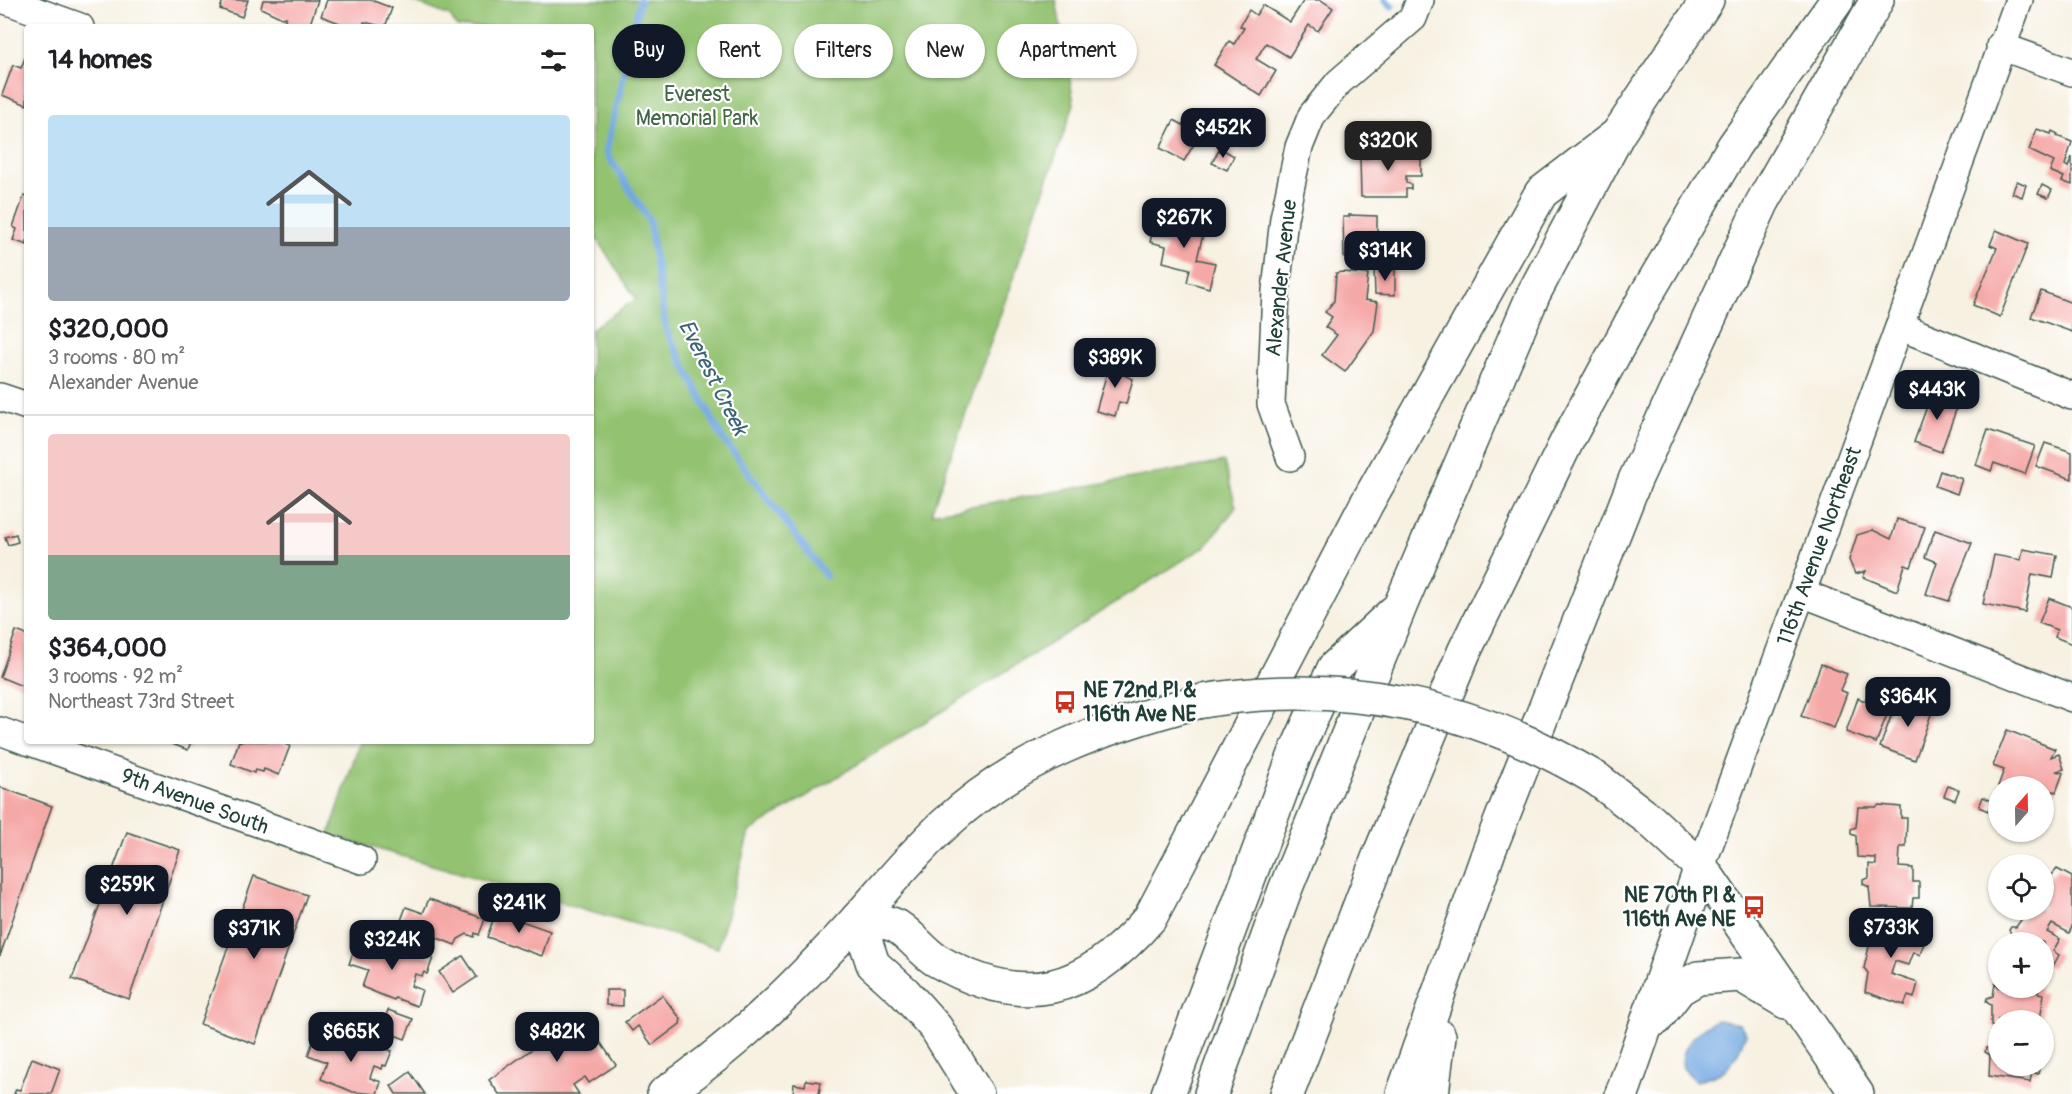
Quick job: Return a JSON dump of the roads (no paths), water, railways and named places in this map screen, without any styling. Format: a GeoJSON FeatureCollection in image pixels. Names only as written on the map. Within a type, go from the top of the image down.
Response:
{"type":"FeatureCollection","features":[{"type":"Feature","properties":{"kind":"main road"},"geometry":{"type":"LineString","coordinates":[[1211,1094],[1285,890],[1401,604],[1534,293],[1618,134],[1707,0]]}},
{"type":"Feature","properties":{"kind":"main road"},"geometry":{"type":"LineString","coordinates":[[1287,1094],[1379,856],[1464,652],[1568,439],[1646,295],[1734,147],[1837,0]]}},
{"type":"Feature","properties":{"kind":"main road"},"geometry":{"type":"LineString","coordinates":[[1403,1094],[1489,851],[1635,480],[1762,203],[1877,0]]}},
{"type":"Feature","properties":{"kind":"main road"},"geometry":{"type":"LineString","coordinates":[[858,918],[897,926],[933,958],[961,974],[990,985],[1026,988],[1062,985],[1091,973],[1124,948],[1150,918],[1366,505],[1541,193],[1618,134]]}},
{"type":"Feature","properties":{"kind":"main road"},"geometry":{"type":"LineString","coordinates":[[1168,1094],[1295,754],[1335,668],[1401,604]]}},
{"type":"Feature","properties":{"kind":"main road"},"geometry":{"type":"LineString","coordinates":[[664,1094],[700,1070],[747,1032],[947,822],[1006,778],[1059,748],[1107,727],[1197,702],[1235,695],[1321,692],[1406,702],[1488,725],[1528,741],[1597,779],[1650,820],[1701,867],[1797,1010],[1857,1094]]}},
{"type":"Feature","properties":{"kind":"main road","name":"116th Avenue Northeast"},"geometry":{"type":"LineString","coordinates":[[1622,1094],[1701,867]]}},
{"type":"Feature","properties":{"kind":"main road"},"geometry":{"type":"LineString","coordinates":[[858,918],[873,964],[904,992],[936,1028],[977,1094]]}},
{"type":"Feature","properties":{"kind":"main road"},"geometry":{"type":"LineString","coordinates":[[1432,1094],[1439,1038],[1459,936]]}},
{"type":"Feature","properties":{"kind":"main road"},"geometry":{"type":"LineString","coordinates":[[1643,1034],[1679,989],[1694,979],[1741,975],[1767,988],[1797,1010]]}},
{"type":"Feature","properties":{"kind":"street"},"geometry":{"type":"LineString","coordinates":[[6,0],[72,24]]}},
{"type":"Feature","properties":{"kind":"street","name":"Alexander Avenue"},"geometry":{"type":"LineString","coordinates":[[1290,457],[1271,404],[1276,291],[1284,218],[1299,147],[1312,116],[1339,82],[1413,18],[1420,0]]}},
{"type":"Feature","properties":{"kind":"street","name":"116th Avenue Northeast"},"geometry":{"type":"LineString","coordinates":[[1701,867],[2000,46],[2019,0]]}},
{"type":"Feature","properties":{"kind":"street"},"geometry":{"type":"LineString","coordinates":[[2000,46],[2072,72]]}},
{"type":"Feature","properties":{"kind":"street"},"geometry":{"type":"LineString","coordinates":[[1899,326],[2072,396]]}},
{"type":"Feature","properties":{"kind":"street"},"geometry":{"type":"LineString","coordinates":[[0,397],[24,405]]}},
{"type":"Feature","properties":{"kind":"street"},"geometry":{"type":"LineString","coordinates":[[1802,593],[2072,698]]}},
{"type":"Feature","properties":{"kind":"street","name":"9th Avenue South"},"geometry":{"type":"LineString","coordinates":[[0,731],[24,740]]}},
{"type":"Feature","properties":{"kind":"street","name":"9th Avenue South"},"geometry":{"type":"LineString","coordinates":[[36,744],[362,860]]}},
{"type":"Feature","properties":{"kind":"water"},"geometry":{"type":"Polygon","coordinates":[[[1717,1020],[1740,1024],[1746,1034],[1738,1053],[1729,1066],[1716,1075],[1696,1081],[1683,1068],[1684,1053],[1697,1033],[1717,1020]]]}},
{"type":"Feature","properties":{"kind":"waterway","name":"Everest Creek"},"geometry":{"type":"LineString","coordinates":[[640,0],[606,152],[649,220],[666,330],[721,436],[826,576]]}},
{"type":"Feature","properties":{"kind":"waterway","name":"Everest Creek"},"geometry":{"type":"LineString","coordinates":[[1385,0],[1392,6]]}},
{"type":"Feature","properties":{"kind":"place","name":"NE 72nd Pl & 116th Ave NE"},"geometry":{"type":"Point","coordinates":[1065,702]}},
{"type":"Feature","properties":{"kind":"place","name":"NE 70th Pl & 116th Ave NE"},"geometry":{"type":"Point","coordinates":[1754,907]}},
{"type":"Feature","properties":{"kind":"park label","name":"Everest Memorial Park"},"geometry":{"type":"Point","coordinates":[697,106]}}]}
